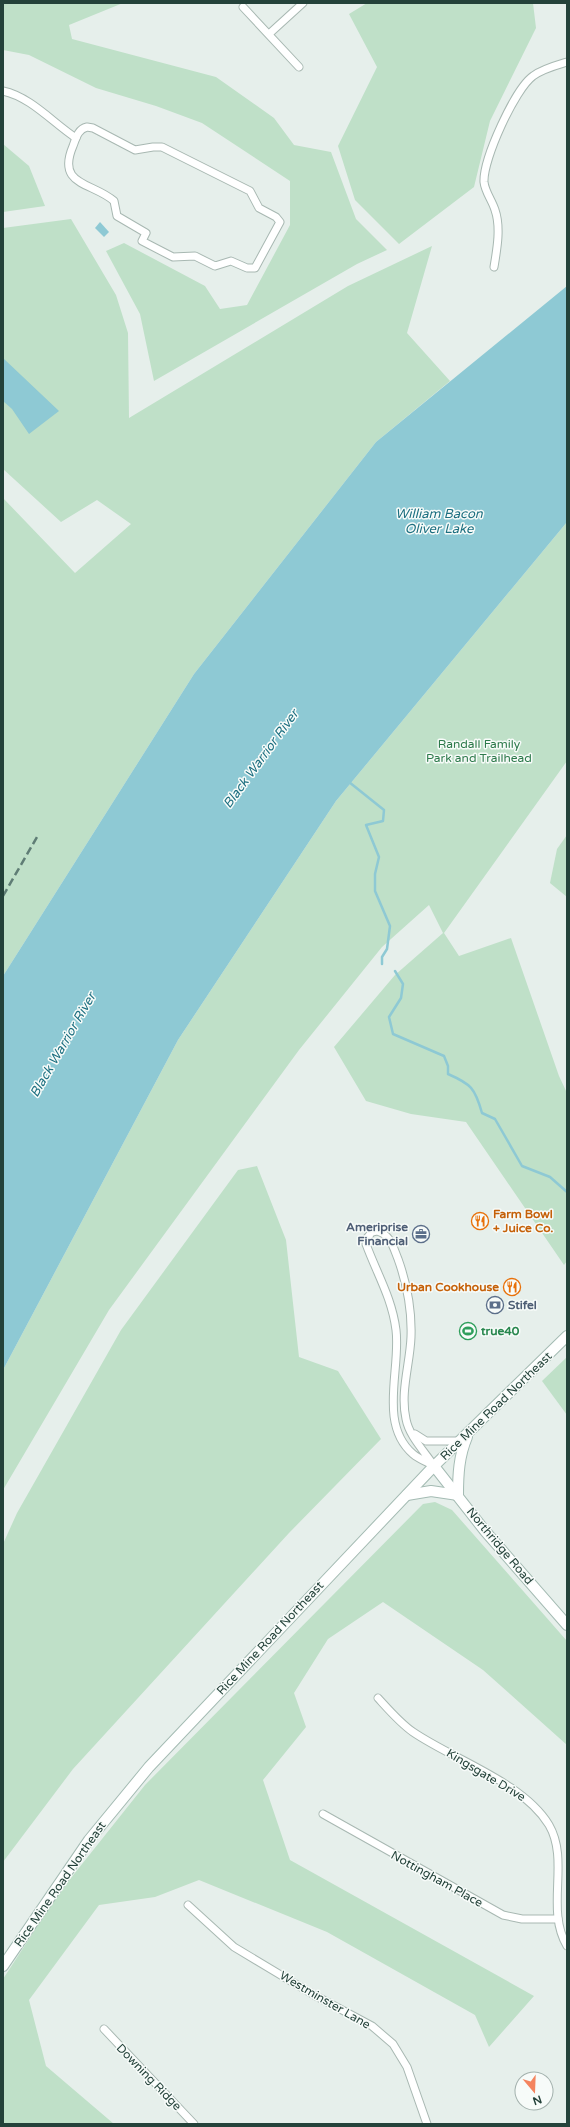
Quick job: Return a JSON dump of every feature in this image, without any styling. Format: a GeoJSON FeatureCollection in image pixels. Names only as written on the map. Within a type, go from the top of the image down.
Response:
{"type":"FeatureCollection","features":[{"type":"Feature","properties":{"kind":"main road","name":"Rice Mine Road Northeast"},"geometry":{"type":"LineString","coordinates":[[3,1966],[89,1840],[149,1768],[307,1598],[434,1466],[567,1336]]}},
{"type":"Feature","properties":{"kind":"main road"},"geometry":{"type":"LineString","coordinates":[[407,1495],[431,1491],[458,1495],[460,1458],[469,1433]]}},
{"type":"Feature","properties":{"kind":"main road","name":"Northridge Road"},"geometry":{"type":"LineString","coordinates":[[434,1466],[485,1531],[567,1624]]}},
{"type":"Feature","properties":{"kind":"street"},"geometry":{"type":"LineString","coordinates":[[269,34],[303,3]]}},
{"type":"Feature","properties":{"kind":"street"},"geometry":{"type":"LineString","coordinates":[[243,7],[298,67]]}},
{"type":"Feature","properties":{"kind":"street"},"geometry":{"type":"LineString","coordinates":[[494,267],[498,248],[497,220],[495,210],[484,183],[484,174],[489,156],[515,97],[533,76],[567,62]]}},
{"type":"Feature","properties":{"kind":"street"},"geometry":{"type":"LineString","coordinates":[[3,91],[18,96],[32,104],[76,138]]}},
{"type":"Feature","properties":{"kind":"street"},"geometry":{"type":"LineString","coordinates":[[87,127],[93,128],[135,150],[162,147],[250,191],[259,208],[279,219],[280,226],[255,268],[247,268],[231,261],[215,266],[195,256],[173,257],[142,241],[146,233],[117,216],[115,204],[110,198],[76,180],[67,163],[76,138],[79,131],[87,127]]}},
{"type":"Feature","properties":{"kind":"street"},"geometry":{"type":"LineString","coordinates":[[378,1231],[385,1233],[391,1240],[403,1272],[410,1309],[411,1337],[404,1393],[406,1421],[412,1433],[434,1466],[413,1453],[403,1440],[394,1416],[397,1352],[396,1330],[385,1287],[366,1244],[367,1238],[372,1232],[378,1231]]}},
{"type":"Feature","properties":{"kind":"street"},"geometry":{"type":"LineString","coordinates":[[412,1433],[426,1441],[461,1441]]}},
{"type":"Feature","properties":{"kind":"street","name":"Kingsgate Drive"},"geometry":{"type":"LineString","coordinates":[[378,1698],[414,1732],[519,1793],[540,1811],[550,1827],[556,1844],[558,1919],[562,1937],[567,1946]]}},
{"type":"Feature","properties":{"kind":"street","name":"Nottingham Place"},"geometry":{"type":"LineString","coordinates":[[323,1814],[504,1915],[522,1919],[558,1919]]}},
{"type":"Feature","properties":{"kind":"street","name":"Westminster Lane"},"geometry":{"type":"LineString","coordinates":[[188,1905],[234,1947],[314,1995],[372,2026],[393,2044],[407,2067],[427,2124]]}},
{"type":"Feature","properties":{"kind":"street","name":"Downing Ridge"},"geometry":{"type":"LineString","coordinates":[[104,2029],[194,2124]]}},
{"type":"Feature","properties":{"kind":"green space"},"geometry":{"type":"Polygon","coordinates":[[[3,3],[123,3],[69,25],[72,39],[216,77],[274,118],[294,145],[331,152],[356,219],[387,250],[357,264],[154,381],[140,314],[106,251],[124,243],[205,286],[220,309],[247,305],[290,225],[290,181],[202,123],[156,106],[96,88],[29,55],[3,50],[3,3]]]}},
{"type":"Feature","properties":{"kind":"green space"},"geometry":{"type":"Polygon","coordinates":[[[367,3],[533,3],[536,28],[490,121],[474,187],[399,244],[355,200],[338,146],[377,67],[349,14],[367,3]]]}},
{"type":"Feature","properties":{"kind":"green space"},"geometry":{"type":"Polygon","coordinates":[[[3,144],[29,166],[45,206],[3,212],[3,144]]]}},
{"type":"Feature","properties":{"kind":"green space"},"geometry":{"type":"Polygon","coordinates":[[[71,219],[116,295],[128,333],[129,418],[348,286],[432,246],[407,333],[450,381],[376,442],[194,674],[3,976],[3,498],[75,573],[131,524],[97,500],[61,522],[3,469],[3,228],[71,219]]]}},
{"type":"Feature","properties":{"kind":"green space","name":"Randall Family Park and Trailhead"},"geometry":{"type":"Polygon","coordinates":[[[567,522],[567,761],[444,933],[459,956],[511,938],[559,1076],[567,1093],[567,1261],[564,1265],[466,1122],[411,1114],[366,1101],[334,1047],[395,975],[443,933],[429,905],[382,947],[299,1050],[109,1310],[3,1490],[3,1370],[178,1040],[336,801],[567,522]]]}},
{"type":"Feature","properties":{"kind":"green space"},"geometry":{"type":"Polygon","coordinates":[[[567,835],[567,897],[550,883],[557,849],[567,835]]]}},
{"type":"Feature","properties":{"kind":"green space"},"geometry":{"type":"Polygon","coordinates":[[[257,1166],[286,1240],[299,1357],[338,1371],[381,1439],[289,1533],[73,1769],[3,1862],[3,1544],[17,1513],[121,1330],[238,1170],[257,1166]]]}},
{"type":"Feature","properties":{"kind":"green space"},"geometry":{"type":"Polygon","coordinates":[[[567,1357],[567,1415],[542,1381],[567,1357]]]}},
{"type":"Feature","properties":{"kind":"green space"},"geometry":{"type":"Polygon","coordinates":[[[435,1502],[452,1510],[567,1641],[567,1745],[483,1670],[383,1602],[328,1639],[294,1693],[306,1727],[263,1780],[290,1860],[534,1996],[489,2047],[475,2015],[327,1932],[199,1880],[155,1897],[99,1905],[29,2000],[46,2066],[114,2124],[3,2124],[3,1979],[59,1893],[145,1785],[423,1504],[435,1502]]]}},
{"type":"Feature","properties":{"kind":"water"},"geometry":{"type":"Polygon","coordinates":[[[100,222],[109,232],[104,237],[95,228],[100,222]]]}},
{"type":"Feature","properties":{"kind":"water","name":"William Bacon Oliver Lake"},"geometry":{"type":"Polygon","coordinates":[[[567,286],[567,522],[336,801],[178,1040],[3,1370],[3,976],[194,674],[376,442],[567,286]]]}},
{"type":"Feature","properties":{"kind":"water"},"geometry":{"type":"Polygon","coordinates":[[[3,358],[59,411],[29,434],[12,409],[3,401],[3,358]]]}},
{"type":"Feature","properties":{"kind":"waterway"},"geometry":{"type":"LineString","coordinates":[[349,782],[384,810],[383,821],[366,825],[379,857],[375,874],[375,891],[390,926],[387,949],[382,957],[382,964]]}},
{"type":"Feature","properties":{"kind":"waterway"},"geometry":{"type":"LineString","coordinates":[[395,971],[403,984],[401,998],[389,1017],[393,1034],[444,1056],[448,1066],[448,1074],[467,1084],[471,1088],[477,1098],[482,1113],[495,1119],[522,1166],[550,1177],[567,1192]]}},
{"type":"Feature","properties":{"kind":"railway"},"geometry":{"type":"LineString","coordinates":[[3,896],[37,837]]}},
{"type":"Feature","properties":{"kind":"place","name":"Farm Bowl + Juice Co."},"geometry":{"type":"Point","coordinates":[480,1221]}},
{"type":"Feature","properties":{"kind":"place","name":"Ameriprise Financial"},"geometry":{"type":"Point","coordinates":[421,1234]}},
{"type":"Feature","properties":{"kind":"place","name":"Urban Cookhouse"},"geometry":{"type":"Point","coordinates":[512,1287]}},
{"type":"Feature","properties":{"kind":"place","name":"Stifel"},"geometry":{"type":"Point","coordinates":[495,1305]}},
{"type":"Feature","properties":{"kind":"place","name":"true40"},"geometry":{"type":"Point","coordinates":[468,1331]}},
{"type":"Feature","properties":{"kind":"water label","name":"Black Warrior River"},"geometry":{"type":"Point","coordinates":[261,759]}},
{"type":"Feature","properties":{"kind":"water label","name":"Black Warrior River"},"geometry":{"type":"Point","coordinates":[63,1045]}}]}
